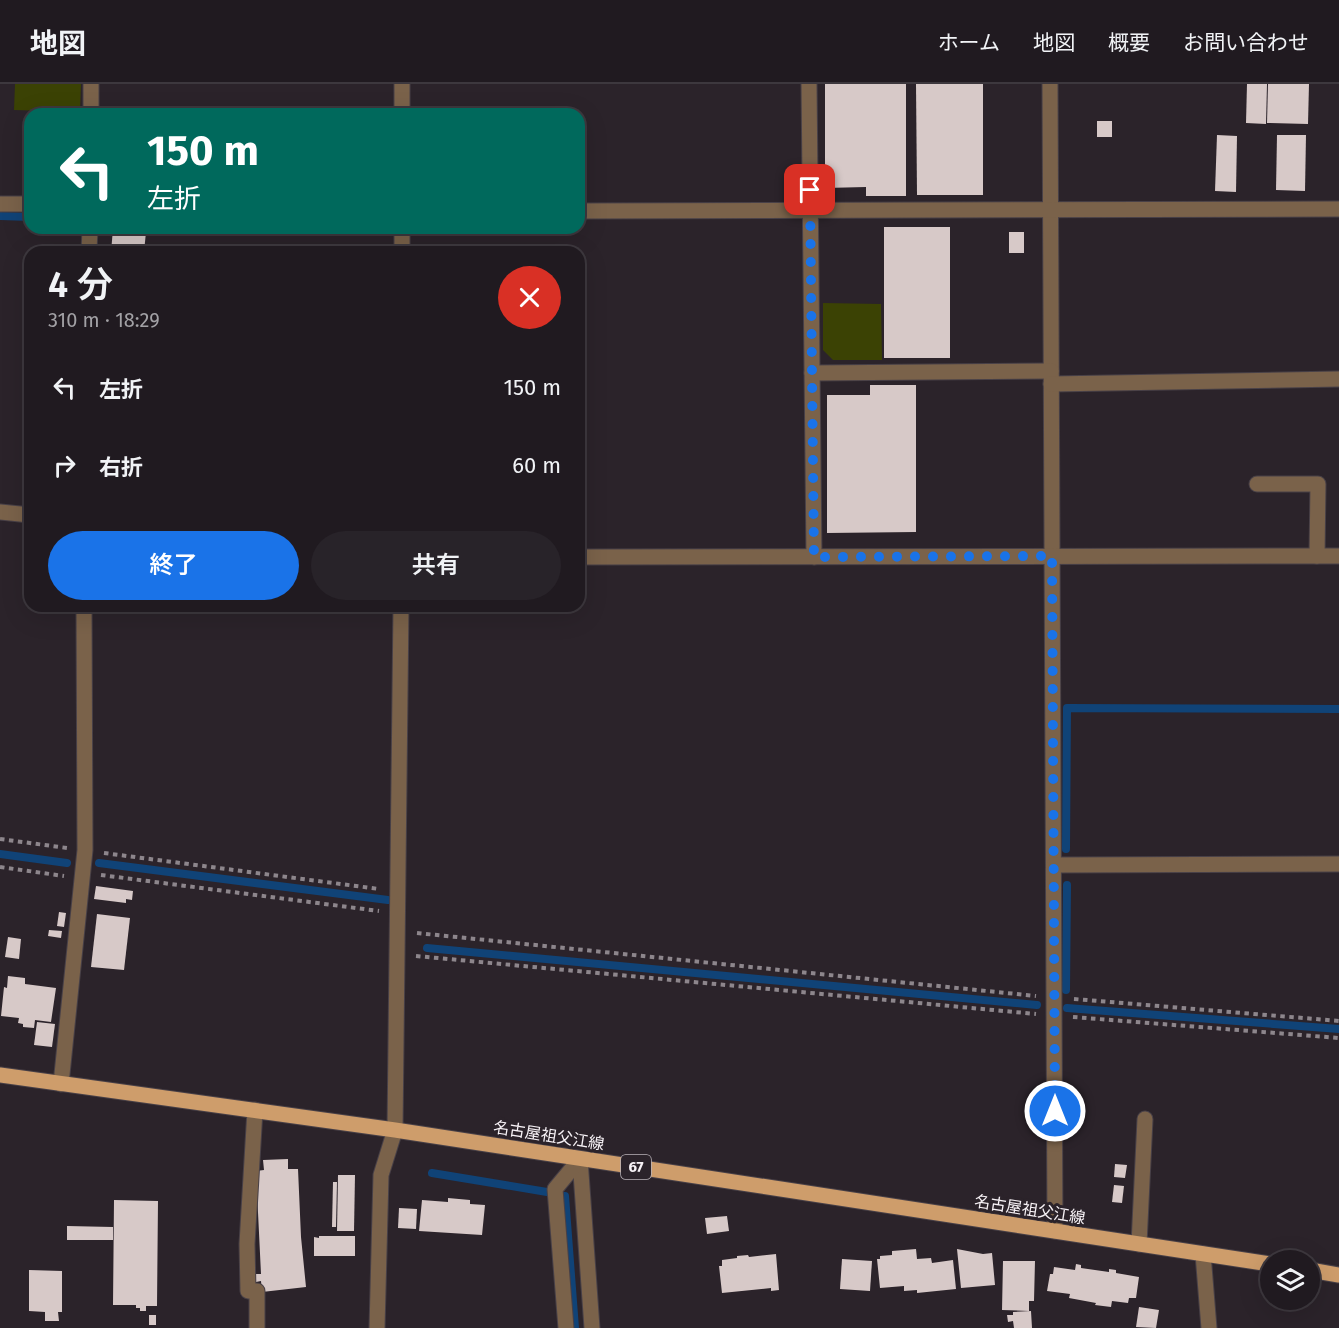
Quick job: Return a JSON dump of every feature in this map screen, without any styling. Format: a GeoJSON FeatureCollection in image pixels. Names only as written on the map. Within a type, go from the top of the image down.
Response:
{"type":"FeatureCollection","features":[{"type":"Feature","properties":{"kind":"main road","name":"名古屋祖父江線"},"geometry":{"type":"LineString","coordinates":[[0,1075],[395,1130],[1260,1263]]}},
{"type":"Feature","properties":{"kind":"main road"},"geometry":{"type":"LineString","coordinates":[[1320,1272],[1339,1275]]}},
{"type":"Feature","properties":{"kind":"street"},"geometry":{"type":"LineString","coordinates":[[91,84],[91,108]]}},
{"type":"Feature","properties":{"kind":"street"},"geometry":{"type":"LineString","coordinates":[[402,84],[402,108]]}},
{"type":"Feature","properties":{"kind":"street"},"geometry":{"type":"LineString","coordinates":[[809,84],[814,557]]}},
{"type":"Feature","properties":{"kind":"street"},"geometry":{"type":"LineString","coordinates":[[1050,84],[1055,1231]]}},
{"type":"Feature","properties":{"kind":"street"},"geometry":{"type":"LineString","coordinates":[[0,204],[24,204]]}},
{"type":"Feature","properties":{"kind":"street"},"geometry":{"type":"LineString","coordinates":[[585,211],[1339,210]]}},
{"type":"Feature","properties":{"kind":"street"},"geometry":{"type":"LineString","coordinates":[[812,373],[1051,378],[1339,379]]}},
{"type":"Feature","properties":{"kind":"street"},"geometry":{"type":"LineString","coordinates":[[1257,484],[1318,484],[1317,556]]}},
{"type":"Feature","properties":{"kind":"street"},"geometry":{"type":"LineString","coordinates":[[0,512],[24,514]]}},
{"type":"Feature","properties":{"kind":"street"},"geometry":{"type":"LineString","coordinates":[[585,557],[1339,556]]}},
{"type":"Feature","properties":{"kind":"street"},"geometry":{"type":"LineString","coordinates":[[62,1084],[85,850],[84,612]]}},
{"type":"Feature","properties":{"kind":"street"},"geometry":{"type":"LineString","coordinates":[[377,1328],[381,1175],[395,1130],[401,612]]}},
{"type":"Feature","properties":{"kind":"street"},"geometry":{"type":"LineString","coordinates":[[1054,865],[1339,864]]}},
{"type":"Feature","properties":{"kind":"street"},"geometry":{"type":"LineString","coordinates":[[255,1110],[247,1244],[248,1291],[257,1291],[257,1328]]}},
{"type":"Feature","properties":{"kind":"street"},"geometry":{"type":"LineString","coordinates":[[1139,1244],[1146,1119]]}},
{"type":"Feature","properties":{"kind":"street"},"geometry":{"type":"LineString","coordinates":[[566,1328],[555,1189],[580,1158]]}},
{"type":"Feature","properties":{"kind":"street"},"geometry":{"type":"LineString","coordinates":[[580,1158],[592,1328]]}},
{"type":"Feature","properties":{"kind":"street"},"geometry":{"type":"LineString","coordinates":[[1203,1254],[1209,1328]]}},
{"type":"Feature","properties":{"kind":"path"},"geometry":{"type":"LineString","coordinates":[[0,839],[398,891]]}},
{"type":"Feature","properties":{"kind":"path"},"geometry":{"type":"LineString","coordinates":[[0,867],[398,913]]}},
{"type":"Feature","properties":{"kind":"path"},"geometry":{"type":"LineString","coordinates":[[398,931],[1054,998],[1339,1021]]}},
{"type":"Feature","properties":{"kind":"path"},"geometry":{"type":"LineString","coordinates":[[397,954],[1054,1015],[1339,1038]]}},
{"type":"Feature","properties":{"kind":"green space"},"geometry":{"type":"Polygon","coordinates":[[[15,84],[81,84],[80,108],[14,110],[15,84]]]}},
{"type":"Feature","properties":{"kind":"green space"},"geometry":{"type":"Polygon","coordinates":[[[823,303],[881,304],[882,360],[833,360],[823,350],[823,303]]]}},
{"type":"Feature","properties":{"kind":"building"},"geometry":{"type":"Polygon","coordinates":[[[825,84],[906,84],[906,196],[866,196],[866,187],[825,188],[825,84]]]}},
{"type":"Feature","properties":{"kind":"building"},"geometry":{"type":"Polygon","coordinates":[[[916,84],[983,84],[983,195],[917,195],[916,84]]]}},
{"type":"Feature","properties":{"kind":"building"},"geometry":{"type":"Polygon","coordinates":[[[1247,84],[1267,84],[1266,124],[1246,123],[1247,84]]]}},
{"type":"Feature","properties":{"kind":"building"},"geometry":{"type":"Polygon","coordinates":[[[1268,84],[1309,84],[1308,124],[1267,123],[1268,84]]]}},
{"type":"Feature","properties":{"kind":"building"},"geometry":{"type":"Polygon","coordinates":[[[1097,121],[1112,121],[1112,137],[1097,137],[1097,121]]]}},
{"type":"Feature","properties":{"kind":"building"},"geometry":{"type":"Polygon","coordinates":[[[1217,135],[1237,136],[1236,192],[1215,191],[1217,135]]]}},
{"type":"Feature","properties":{"kind":"building"},"geometry":{"type":"Polygon","coordinates":[[[1277,135],[1306,135],[1305,191],[1276,190],[1277,135]]]}},
{"type":"Feature","properties":{"kind":"building"},"geometry":{"type":"Polygon","coordinates":[[[884,227],[950,227],[950,358],[884,358],[884,227]]]}},
{"type":"Feature","properties":{"kind":"building"},"geometry":{"type":"Polygon","coordinates":[[[1009,232],[1024,232],[1024,253],[1009,253],[1009,232]]]}},
{"type":"Feature","properties":{"kind":"building"},"geometry":{"type":"Polygon","coordinates":[[[113,234],[146,234],[145,246],[112,246],[113,234]]]}},
{"type":"Feature","properties":{"kind":"building"},"geometry":{"type":"Polygon","coordinates":[[[870,385],[916,385],[916,532],[827,533],[827,395],[870,395],[870,385]]]}},
{"type":"Feature","properties":{"kind":"building"},"geometry":{"type":"Polygon","coordinates":[[[96,886],[133,891],[132,900],[126,899],[126,903],[94,899],[96,886]]]}},
{"type":"Feature","properties":{"kind":"building"},"geometry":{"type":"Polygon","coordinates":[[[59,912],[66,913],[64,927],[57,926],[59,912]]]}},
{"type":"Feature","properties":{"kind":"building"},"geometry":{"type":"Polygon","coordinates":[[[97,914],[130,918],[124,970],[91,967],[97,914]]]}},
{"type":"Feature","properties":{"kind":"building"},"geometry":{"type":"Polygon","coordinates":[[[49,930],[62,931],[61,938],[48,936],[49,930]]]}},
{"type":"Feature","properties":{"kind":"building"},"geometry":{"type":"Polygon","coordinates":[[[8,937],[21,939],[19,959],[5,957],[8,937]]]}},
{"type":"Feature","properties":{"kind":"building"},"geometry":{"type":"Polygon","coordinates":[[[8,976],[25,978],[25,984],[56,988],[51,1022],[35,1020],[34,1028],[23,1027],[23,1024],[18,1023],[19,1018],[1,1016],[4,987],[7,988],[8,976]]]}},
{"type":"Feature","properties":{"kind":"building"},"geometry":{"type":"Polygon","coordinates":[[[37,1022],[55,1024],[52,1047],[34,1045],[37,1022]]]}},
{"type":"Feature","properties":{"kind":"building"},"geometry":{"type":"Polygon","coordinates":[[[288,1159],[288,1169],[298,1169],[306,1287],[262,1292],[261,1281],[256,1282],[256,1274],[261,1274],[256,1171],[264,1170],[263,1160],[288,1159]]]}},
{"type":"Feature","properties":{"kind":"building"},"geometry":{"type":"Polygon","coordinates":[[[1115,1164],[1127,1165],[1125,1178],[1114,1177],[1115,1164]]]}},
{"type":"Feature","properties":{"kind":"building"},"geometry":{"type":"Polygon","coordinates":[[[338,1175],[355,1175],[354,1231],[337,1231],[338,1175]]]}},
{"type":"Feature","properties":{"kind":"building"},"geometry":{"type":"Polygon","coordinates":[[[333,1182],[337,1182],[336,1227],[332,1227],[333,1182]]]}},
{"type":"Feature","properties":{"kind":"building"},"geometry":{"type":"Polygon","coordinates":[[[1114,1185],[1124,1186],[1122,1203],[1112,1202],[1114,1185]]]}},
{"type":"Feature","properties":{"kind":"building"},"geometry":{"type":"Polygon","coordinates":[[[448,1198],[470,1200],[470,1204],[485,1205],[482,1235],[419,1231],[422,1200],[448,1202],[448,1198]]]}},
{"type":"Feature","properties":{"kind":"building"},"geometry":{"type":"Polygon","coordinates":[[[114,1200],[158,1201],[157,1306],[146,1306],[146,1311],[140,1311],[136,1305],[113,1305],[114,1200]]]}},
{"type":"Feature","properties":{"kind":"building"},"geometry":{"type":"Polygon","coordinates":[[[399,1208],[417,1209],[416,1229],[398,1228],[399,1208]]]}},
{"type":"Feature","properties":{"kind":"building"},"geometry":{"type":"Polygon","coordinates":[[[727,1216],[729,1231],[707,1234],[705,1218],[727,1216]]]}},
{"type":"Feature","properties":{"kind":"building"},"geometry":{"type":"Polygon","coordinates":[[[67,1226],[113,1227],[113,1240],[67,1240],[67,1226]]]}},
{"type":"Feature","properties":{"kind":"building"},"geometry":{"type":"Polygon","coordinates":[[[319,1236],[355,1236],[355,1256],[314,1256],[314,1237],[319,1238],[319,1236]]]}},
{"type":"Feature","properties":{"kind":"building"},"geometry":{"type":"Polygon","coordinates":[[[916,1249],[917,1259],[931,1258],[932,1263],[953,1260],[956,1289],[917,1293],[917,1290],[904,1291],[904,1286],[880,1288],[877,1259],[880,1259],[880,1256],[892,1255],[892,1251],[916,1249]]]}},
{"type":"Feature","properties":{"kind":"building"},"geometry":{"type":"Polygon","coordinates":[[[957,1249],[983,1254],[992,1253],[995,1285],[961,1288],[957,1249]]]}},
{"type":"Feature","properties":{"kind":"building"},"geometry":{"type":"Polygon","coordinates":[[[776,1254],[779,1290],[771,1291],[771,1288],[722,1293],[719,1266],[722,1266],[722,1260],[737,1258],[737,1256],[776,1254]]]}},
{"type":"Feature","properties":{"kind":"building"},"geometry":{"type":"Polygon","coordinates":[[[842,1259],[872,1261],[870,1291],[840,1289],[842,1259]]]}},
{"type":"Feature","properties":{"kind":"building"},"geometry":{"type":"Polygon","coordinates":[[[1003,1261],[1035,1261],[1034,1301],[1029,1301],[1029,1311],[1002,1310],[1003,1261]]]}},
{"type":"Feature","properties":{"kind":"building"},"geometry":{"type":"Polygon","coordinates":[[[1076,1264],[1081,1265],[1081,1268],[1109,1272],[1109,1269],[1116,1270],[1116,1273],[1139,1277],[1136,1298],[1129,1298],[1128,1303],[1112,1301],[1111,1307],[1069,1298],[1070,1294],[1047,1291],[1050,1274],[1053,1274],[1054,1267],[1075,1270],[1076,1264]]]}},
{"type":"Feature","properties":{"kind":"building"},"geometry":{"type":"Polygon","coordinates":[[[29,1270],[62,1271],[62,1312],[58,1312],[59,1321],[45,1321],[45,1312],[29,1311],[29,1270]]]}},
{"type":"Feature","properties":{"kind":"building"},"geometry":{"type":"Polygon","coordinates":[[[1139,1307],[1159,1310],[1156,1328],[1136,1327],[1139,1307]]]}},
{"type":"Feature","properties":{"kind":"building"},"geometry":{"type":"Polygon","coordinates":[[[1031,1311],[1032,1328],[1014,1328],[1013,1321],[1008,1322],[1007,1315],[1013,1315],[1013,1312],[1031,1311]]]}},
{"type":"Feature","properties":{"kind":"building"},"geometry":{"type":"Polygon","coordinates":[[[149,1315],[156,1315],[156,1325],[149,1325],[149,1315]]]}},
{"type":"Feature","properties":{"kind":"waterway"},"geometry":{"type":"LineString","coordinates":[[0,216],[24,217]]}},
{"type":"Feature","properties":{"kind":"waterway"},"geometry":{"type":"LineString","coordinates":[[1066,849],[1067,708],[1339,709]]}},
{"type":"Feature","properties":{"kind":"waterway"},"geometry":{"type":"LineString","coordinates":[[0,854],[67,863]]}},
{"type":"Feature","properties":{"kind":"waterway"},"geometry":{"type":"LineString","coordinates":[[99,863],[388,900]]}},
{"type":"Feature","properties":{"kind":"waterway"},"geometry":{"type":"LineString","coordinates":[[1066,990],[1067,885]]}},
{"type":"Feature","properties":{"kind":"waterway"},"geometry":{"type":"LineString","coordinates":[[427,948],[1037,1005]]}},
{"type":"Feature","properties":{"kind":"waterway"},"geometry":{"type":"LineString","coordinates":[[1067,1008],[1339,1029]]}},
{"type":"Feature","properties":{"kind":"waterway"},"geometry":{"type":"LineString","coordinates":[[432,1173],[547,1192]]}},
{"type":"Feature","properties":{"kind":"waterway"},"geometry":{"type":"LineString","coordinates":[[565,1196],[575,1328]]}},
{"type":"Feature","properties":{"kind":"route"},"geometry":{"type":"LineString","coordinates":[[810,190],[814,557],[1052,556],[1055,1111]]}}]}
